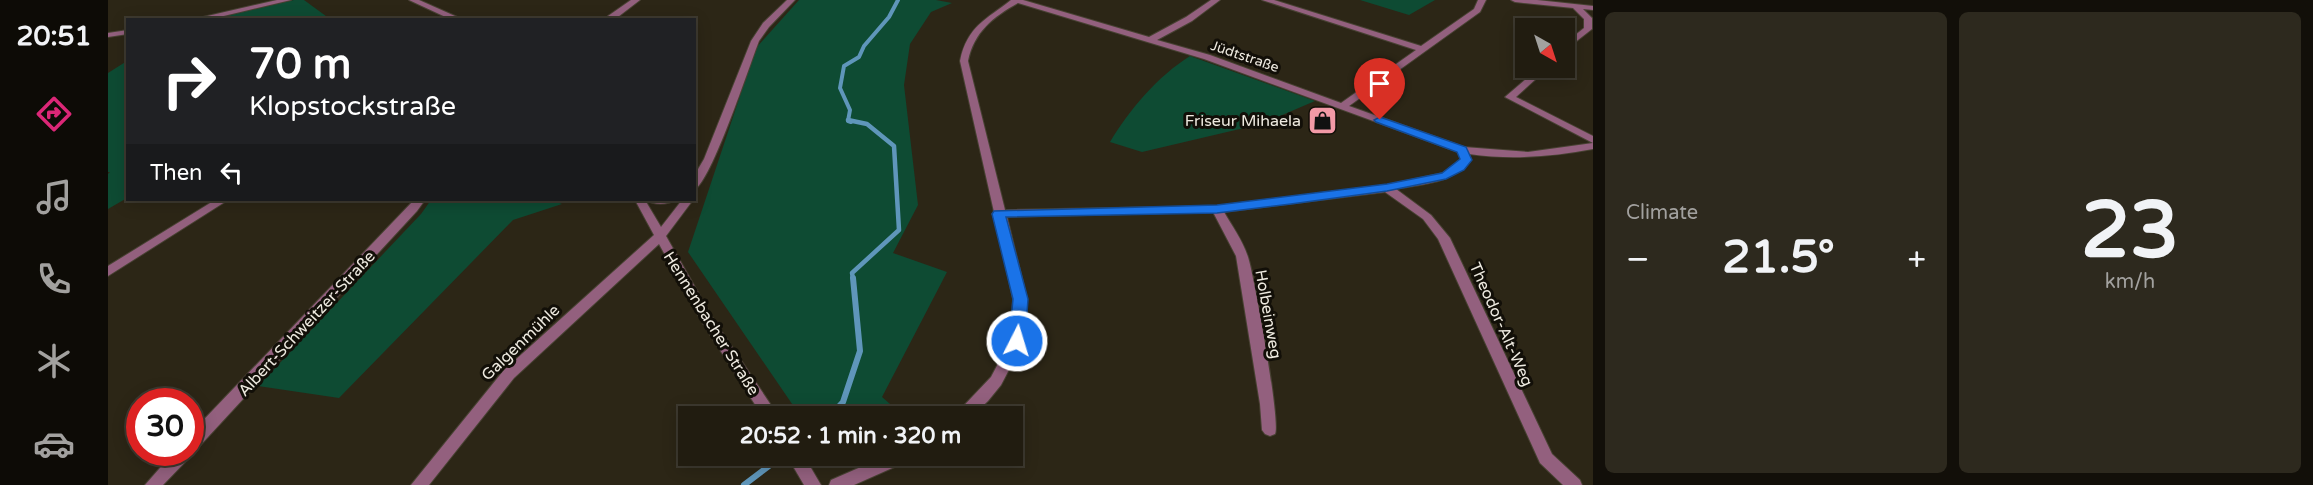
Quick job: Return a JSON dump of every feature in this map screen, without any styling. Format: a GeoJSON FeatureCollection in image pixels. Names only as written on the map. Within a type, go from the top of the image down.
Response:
{"type":"FeatureCollection","features":[{"type":"Feature","properties":{"kind":"street"},"geometry":{"type":"LineString","coordinates":[[203,18],[286,0]]}},
{"type":"Feature","properties":{"kind":"street"},"geometry":{"type":"LineString","coordinates":[[412,0],[455,18]]}},
{"type":"Feature","properties":{"kind":"street"},"geometry":{"type":"LineString","coordinates":[[611,18],[636,0]]}},
{"type":"Feature","properties":{"kind":"street"},"geometry":{"type":"LineString","coordinates":[[696,183],[709,159],[755,41],[766,25],[791,0]]}},
{"type":"Feature","properties":{"kind":"street"},"geometry":{"type":"LineString","coordinates":[[973,406],[996,381],[1017,341],[1020,299],[998,214],[964,61],[967,46],[981,24],[1016,0]]}},
{"type":"Feature","properties":{"kind":"street","name":"Jüdtstraße"},"geometry":{"type":"LineString","coordinates":[[1016,0],[1152,39],[1462,150],[1503,156],[1545,156],[1593,146]]}},
{"type":"Feature","properties":{"kind":"street"},"geometry":{"type":"LineString","coordinates":[[1152,39],[1189,19],[1216,0]]}},
{"type":"Feature","properties":{"kind":"street"},"geometry":{"type":"LineString","coordinates":[[1266,0],[1424,49]]}},
{"type":"Feature","properties":{"kind":"street"},"geometry":{"type":"LineString","coordinates":[[1343,106],[1477,10],[1482,0]]}},
{"type":"Feature","properties":{"kind":"street"},"geometry":{"type":"LineString","coordinates":[[1515,0],[1593,8]]}},
{"type":"Feature","properties":{"kind":"street"},"geometry":{"type":"LineString","coordinates":[[1575,40],[1588,29],[1588,18],[1577,8]]}},
{"type":"Feature","properties":{"kind":"street"},"geometry":{"type":"LineString","coordinates":[[108,35],[126,32]]}},
{"type":"Feature","properties":{"kind":"street"},"geometry":{"type":"LineString","coordinates":[[1532,78],[1510,97],[1593,140]]}},
{"type":"Feature","properties":{"kind":"street"},"geometry":{"type":"LineString","coordinates":[[998,214],[1217,209],[1387,188],[1446,176],[1466,160],[1462,150]]}},
{"type":"Feature","properties":{"kind":"street","name":"Theodor-Alt-Weg"},"geometry":{"type":"LineString","coordinates":[[1387,188],[1427,217],[1444,238],[1546,458],[1574,485]]}},
{"type":"Feature","properties":{"kind":"street"},"geometry":{"type":"LineString","coordinates":[[108,272],[220,201]]}},
{"type":"Feature","properties":{"kind":"street","name":"Albert-Schweitzer-Straße"},"geometry":{"type":"LineString","coordinates":[[204,430],[418,201]]}},
{"type":"Feature","properties":{"kind":"street"},"geometry":{"type":"LineString","coordinates":[[641,201],[659,237]]}},
{"type":"Feature","properties":{"kind":"street","name":"Hennenbacher Straße"},"geometry":{"type":"LineString","coordinates":[[686,201],[659,237],[706,319],[764,406]]}},
{"type":"Feature","properties":{"kind":"street","name":"Holbeinweg"},"geometry":{"type":"LineString","coordinates":[[1217,209],[1242,256],[1268,404],[1270,430]]}},
{"type":"Feature","properties":{"kind":"street","name":"Galgenmühle"},"geometry":{"type":"LineString","coordinates":[[418,485],[509,374],[659,237]]}},
{"type":"Feature","properties":{"kind":"street"},"geometry":{"type":"LineString","coordinates":[[153,485],[171,466]]}},
{"type":"Feature","properties":{"kind":"street"},"geometry":{"type":"LineString","coordinates":[[801,466],[813,485]]}},
{"type":"Feature","properties":{"kind":"street"},"geometry":{"type":"LineString","coordinates":[[837,485],[880,466]]}},
{"type":"Feature","properties":{"kind":"green space"},"geometry":{"type":"Polygon","coordinates":[[[294,0],[304,0],[329,18],[213,18],[294,0]]]}},
{"type":"Feature","properties":{"kind":"green space"},"geometry":{"type":"Polygon","coordinates":[[[799,0],[936,0],[952,3],[931,12],[910,44],[904,85],[918,205],[893,253],[947,272],[882,397],[892,406],[793,406],[688,252],[756,48],[799,0]]]}},
{"type":"Feature","properties":{"kind":"green space"},"geometry":{"type":"Polygon","coordinates":[[[1360,0],[1435,0],[1409,15],[1360,0]]]}},
{"type":"Feature","properties":{"kind":"green space"},"geometry":{"type":"Polygon","coordinates":[[[1190,56],[1315,101],[1261,124],[1142,152],[1110,142],[1145,94],[1167,73],[1190,56]]]}},
{"type":"Feature","properties":{"kind":"green space"},"geometry":{"type":"Polygon","coordinates":[[[126,62],[126,199],[108,209],[108,174],[110,172],[108,172],[108,73],[126,62]]]}},
{"type":"Feature","properties":{"kind":"green space"},"geometry":{"type":"Polygon","coordinates":[[[430,201],[554,201],[562,204],[513,220],[339,398],[258,386],[421,214],[430,201]]]}},
{"type":"Feature","properties":{"kind":"waterway"},"geometry":{"type":"LineString","coordinates":[[848,120],[850,110],[840,88],[844,66],[859,57],[864,46],[889,17],[898,0]]}},
{"type":"Feature","properties":{"kind":"waterway"},"geometry":{"type":"LineString","coordinates":[[848,120],[867,124],[894,146],[899,230],[852,273],[853,279]]}},
{"type":"Feature","properties":{"kind":"waterway"},"geometry":{"type":"LineString","coordinates":[[848,120],[851,122]]}},
{"type":"Feature","properties":{"kind":"waterway"},"geometry":{"type":"LineString","coordinates":[[839,406],[843,402],[860,351],[853,278]]}},
{"type":"Feature","properties":{"kind":"waterway"},"geometry":{"type":"LineString","coordinates":[[744,485],[769,466]]}},
{"type":"Feature","properties":{"kind":"place","name":"Friseur Mihaela"},"geometry":{"type":"Point","coordinates":[1322,120]}},
{"type":"Feature","properties":{"kind":"route"},"geometry":{"type":"LineString","coordinates":[[1017,341],[1020,299],[998,214],[1217,209],[1387,188],[1446,176],[1466,160],[1462,150],[1380,120]]}}]}
